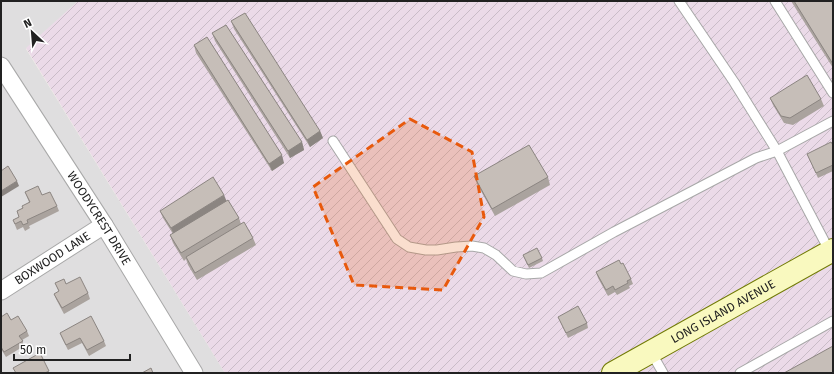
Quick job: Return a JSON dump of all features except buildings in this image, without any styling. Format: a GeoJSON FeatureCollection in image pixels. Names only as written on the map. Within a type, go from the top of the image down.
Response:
{"type":"FeatureCollection","features":[{"type":"Feature","properties":{"kind":"street","name":"WOODYCREST DRIVE"},"geometry":{"type":"LineString","coordinates":[[4,77],[104,225],[194,373]]}},
{"type":"Feature","properties":{"kind":"street","name":"BOXWOOD LANE"},"geometry":{"type":"LineString","coordinates":[[1,290],[104,225]]}},
{"type":"Feature","properties":{"kind":"street","name":"LONG ISLAND AVENUE"},"geometry":{"type":"LineString","coordinates":[[613,373],[831,251]]}},
{"type":"Feature","properties":{"kind":"lane"},"geometry":{"type":"LineString","coordinates":[[679,1],[734,82],[777,151],[831,251]]}},
{"type":"Feature","properties":{"kind":"lane"},"geometry":{"type":"LineString","coordinates":[[775,1],[833,92]]}},
{"type":"Feature","properties":{"kind":"lane"},"geometry":{"type":"LineString","coordinates":[[333,141],[397,239],[409,246],[426,250],[472,246],[484,248],[496,255],[513,271],[526,274],[541,273],[614,232],[756,158],[777,151],[833,121]]}},
{"type":"Feature","properties":{"kind":"lane"},"geometry":{"type":"LineString","coordinates":[[740,373],[833,321]]}},
{"type":"Feature","properties":{"kind":"lane"},"geometry":{"type":"LineString","coordinates":[[651,352],[663,373]]}},
{"type":"Feature","properties":{"kind":"highlighted area"},"geometry":{"type":"Polygon","coordinates":[[[410,119],[472,152],[484,217],[443,290],[354,285],[313,187],[410,119]]]}},
{"type":"Feature","properties":{"kind":"shaded area"},"geometry":{"type":"Polygon","coordinates":[[[1,1],[78,1],[26,49],[225,373],[1,373],[1,1]]]}},
{"type":"Feature","properties":{"kind":"shaded area"},"geometry":{"type":"Polygon","coordinates":[[[78,1],[833,1],[833,373],[225,373],[26,48],[78,1]]]}}]}
